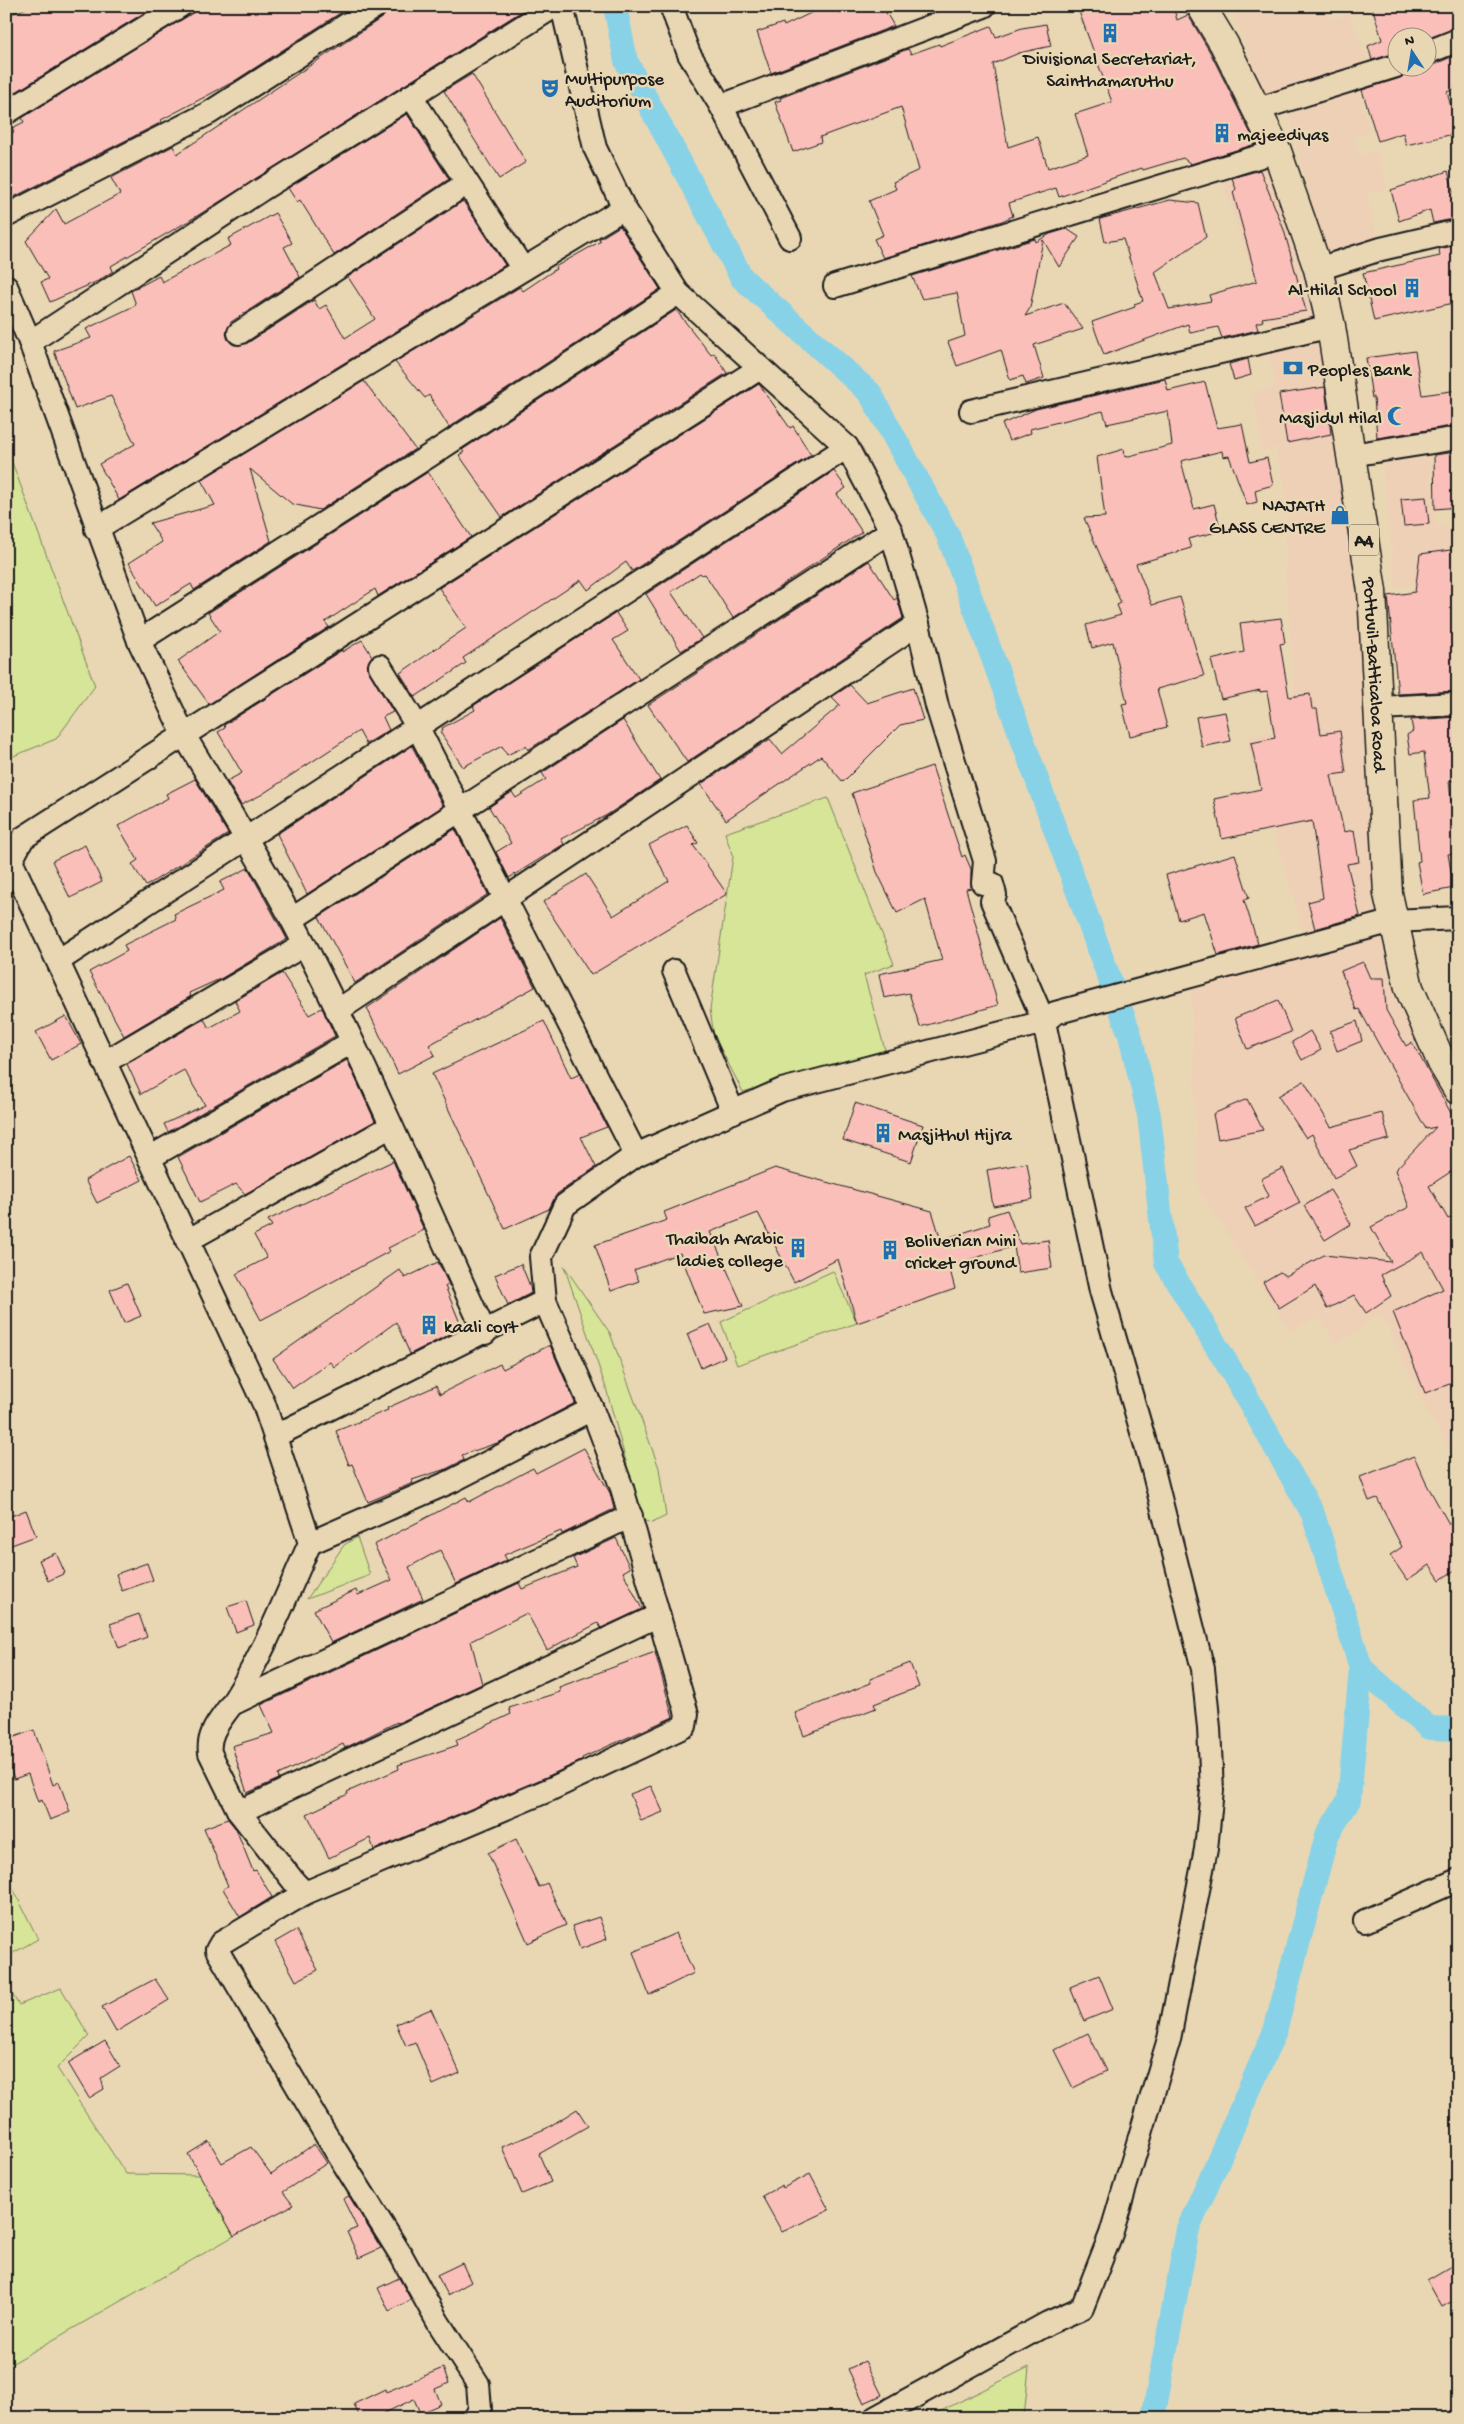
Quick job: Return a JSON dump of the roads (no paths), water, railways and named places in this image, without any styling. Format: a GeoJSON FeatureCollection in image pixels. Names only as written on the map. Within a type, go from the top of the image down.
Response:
{"type":"FeatureCollection","features":[{"type":"Feature","properties":{"kind":"highway","name":"Pottuvil-Batticaloa Road"},"geometry":{"type":"LineString","coordinates":[[1201,6],[1224,44],[1258,109],[1277,151],[1318,269],[1331,326],[1372,591],[1388,894],[1409,988],[1442,1063],[1458,1090]]}},
{"type":"Feature","properties":{"kind":"street"},"geometry":{"type":"LineString","coordinates":[[6,113],[180,6]]}},
{"type":"Feature","properties":{"kind":"street"},"geometry":{"type":"LineString","coordinates":[[6,216],[209,113],[376,6]]}},
{"type":"Feature","properties":{"kind":"street"},"geometry":{"type":"LineString","coordinates":[[30,342],[261,190],[555,6]]}},
{"type":"Feature","properties":{"kind":"street"},"geometry":{"type":"LineString","coordinates":[[562,6],[595,148],[624,208],[678,293],[847,447],[891,531],[918,624],[937,706],[985,861],[983,883],[992,884],[996,895],[992,901],[1050,1017],[1101,1291],[1152,1470],[1203,1669],[1209,1728],[1212,1790],[1206,1849],[1169,2039],[1111,2234],[1082,2308],[1048,2323],[875,2418]]}},
{"type":"Feature","properties":{"kind":"street"},"geometry":{"type":"LineString","coordinates":[[671,6],[688,54],[721,106],[790,238]]}},
{"type":"Feature","properties":{"kind":"street"},"geometry":{"type":"LineString","coordinates":[[721,106],[984,6]]}},
{"type":"Feature","properties":{"kind":"street"},"geometry":{"type":"LineString","coordinates":[[1436,49],[1458,40]]}},
{"type":"Feature","properties":{"kind":"street"},"geometry":{"type":"LineString","coordinates":[[1258,109],[1386,69]]}},
{"type":"Feature","properties":{"kind":"street"},"geometry":{"type":"LineString","coordinates":[[411,96],[523,269]]}},
{"type":"Feature","properties":{"kind":"street"},"geometry":{"type":"LineString","coordinates":[[835,286],[1277,151]]}},
{"type":"Feature","properties":{"kind":"street"},"geometry":{"type":"LineString","coordinates":[[239,333],[467,183]]}},
{"type":"Feature","properties":{"kind":"street"},"geometry":{"type":"LineString","coordinates":[[96,529],[624,208]]}},
{"type":"Feature","properties":{"kind":"street"},"geometry":{"type":"LineString","coordinates":[[1318,269],[1381,249],[1458,231]]}},
{"type":"Feature","properties":{"kind":"street"},"geometry":{"type":"LineString","coordinates":[[6,286],[30,342],[96,529],[139,641],[184,735],[246,837],[292,919],[352,1042],[485,1333]]}},
{"type":"Feature","properties":{"kind":"street"},"geometry":{"type":"LineString","coordinates":[[139,641],[429,456],[678,293]]}},
{"type":"Feature","properties":{"kind":"street"},"geometry":{"type":"LineString","coordinates":[[971,411],[1331,326]]}},
{"type":"Feature","properties":{"kind":"street"},"geometry":{"type":"LineString","coordinates":[[310,1543],[264,1404],[11,860],[23,838],[760,368]]}},
{"type":"Feature","properties":{"kind":"street"},"geometry":{"type":"LineString","coordinates":[[1351,455],[1458,438]]}},
{"type":"Feature","properties":{"kind":"street"},"geometry":{"type":"LineString","coordinates":[[58,961],[847,447]]}},
{"type":"Feature","properties":{"kind":"street"},"geometry":{"type":"LineString","coordinates":[[292,919],[891,531]]}},
{"type":"Feature","properties":{"kind":"street"},"geometry":{"type":"LineString","coordinates":[[337,1011],[503,898],[918,624]]}},
{"type":"Feature","properties":{"kind":"street"},"geometry":{"type":"LineString","coordinates":[[380,666],[417,726],[503,898],[636,1155]]}},
{"type":"Feature","properties":{"kind":"street"},"geometry":{"type":"LineString","coordinates":[[1379,708],[1458,704]]}},
{"type":"Feature","properties":{"kind":"street"},"geometry":{"type":"LineString","coordinates":[[475,2418],[480,2409],[478,2384],[438,2322],[401,2255],[326,2135],[217,1950],[221,1943],[305,1893],[552,1789],[686,1726],[687,1714],[657,1616],[631,1516],[592,1409],[546,1301],[541,1256],[565,1206],[636,1155],[782,1090],[1393,921],[1458,918]]}},
{"type":"Feature","properties":{"kind":"street"},"geometry":{"type":"LineString","coordinates":[[105,1062],[304,945]]}},
{"type":"Feature","properties":{"kind":"street"},"geometry":{"type":"LineString","coordinates":[[674,971],[734,1112]]}},
{"type":"Feature","properties":{"kind":"street"},"geometry":{"type":"LineString","coordinates":[[149,1158],[352,1042]]}},
{"type":"Feature","properties":{"kind":"street"},"geometry":{"type":"LineString","coordinates":[[187,1241],[390,1127]]}},
{"type":"Feature","properties":{"kind":"street"},"geometry":{"type":"LineString","coordinates":[[275,1436],[546,1301]]}},
{"type":"Feature","properties":{"kind":"street"},"geometry":{"type":"LineString","coordinates":[[305,1893],[239,1812],[210,1753],[209,1743],[214,1729],[232,1704],[260,1652],[310,1543],[452,1482],[592,1409]]}},
{"type":"Feature","properties":{"kind":"street"},"geometry":{"type":"LineString","coordinates":[[232,1704],[631,1516]]}},
{"type":"Feature","properties":{"kind":"street"},"geometry":{"type":"LineString","coordinates":[[239,1812],[657,1616]]}},
{"type":"Feature","properties":{"kind":"street"},"geometry":{"type":"LineString","coordinates":[[1365,1921],[1458,1880]]}},
{"type":"Feature","properties":{"kind":"waterway"},"geometry":{"type":"LineString","coordinates":[[615,6],[626,61],[742,278],[870,393],[948,535],[1130,1035],[1149,1115],[1166,1263],[1240,1385],[1313,1514],[1361,1668],[1349,1800],[1327,1835],[1275,2031],[1188,2229],[1153,2418]]}},
{"type":"Feature","properties":{"kind":"waterway"},"geometry":{"type":"LineString","coordinates":[[1361,1668],[1429,1728],[1458,1729]]}},
{"type":"Feature","properties":{"kind":"place","name":"Divisional Secretariat, Sainthamaruthu"},"geometry":{"type":"Point","coordinates":[1110,33]}},
{"type":"Feature","properties":{"kind":"place","name":"Multipurpose Auditorium"},"geometry":{"type":"Point","coordinates":[550,88]}},
{"type":"Feature","properties":{"kind":"place","name":"majeediyas"},"geometry":{"type":"Point","coordinates":[1222,133]}},
{"type":"Feature","properties":{"kind":"place","name":"Al-Hilal School"},"geometry":{"type":"Point","coordinates":[1412,288]}},
{"type":"Feature","properties":{"kind":"place","name":"Peoples Bank"},"geometry":{"type":"Point","coordinates":[1293,368]}},
{"type":"Feature","properties":{"kind":"place","name":"Masjidul Hilal"},"geometry":{"type":"Point","coordinates":[1397,416]}},
{"type":"Feature","properties":{"kind":"place","name":"NAJATH GLASS CENTRE"},"geometry":{"type":"Point","coordinates":[1340,515]}},
{"type":"Feature","properties":{"kind":"place","name":"Masjithul Hijra"},"geometry":{"type":"Point","coordinates":[883,1133]}},
{"type":"Feature","properties":{"kind":"place","name":"Thaibah Arabic ladies college"},"geometry":{"type":"Point","coordinates":[798,1248]}},
{"type":"Feature","properties":{"kind":"place","name":"Boliverian Mini cricket ground"},"geometry":{"type":"Point","coordinates":[890,1250]}},
{"type":"Feature","properties":{"kind":"place","name":"kaali cort"},"geometry":{"type":"Point","coordinates":[429,1325]}}]}
